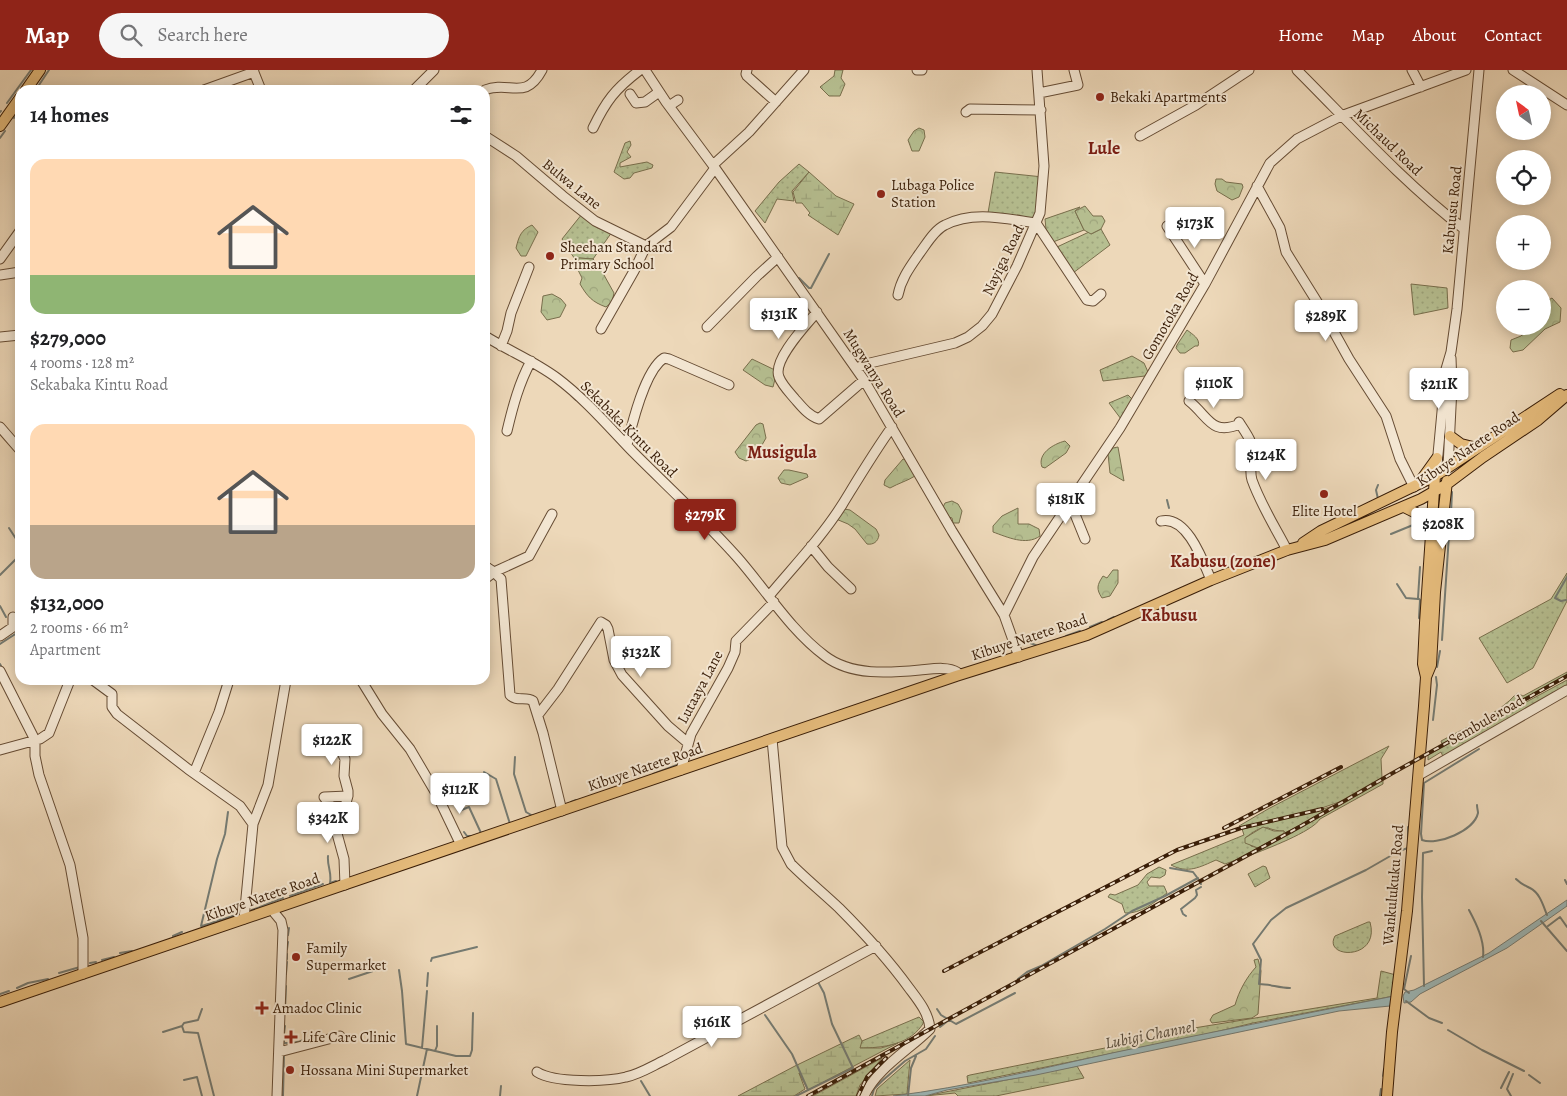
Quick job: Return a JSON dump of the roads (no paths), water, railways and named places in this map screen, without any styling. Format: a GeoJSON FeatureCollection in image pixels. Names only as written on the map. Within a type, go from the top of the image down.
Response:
{"type":"FeatureCollection","features":[{"type":"Feature","properties":{"kind":"main road"},"geometry":{"type":"LineString","coordinates":[[30,85],[40,70]]}},
{"type":"Feature","properties":{"kind":"main road"},"geometry":{"type":"LineString","coordinates":[[1,124],[15,105]]}},
{"type":"Feature","properties":{"kind":"main road","name":"Kibuye Natete Road"},"geometry":{"type":"LineString","coordinates":[[1291,549],[1321,531],[1416,487],[1567,390]]}},
{"type":"Feature","properties":{"kind":"main road","name":"Kibuye Natete Road"},"geometry":{"type":"LineString","coordinates":[[0,1002],[956,676],[1087,635],[1211,580],[1291,549],[1325,540],[1435,492],[1538,420],[1567,395]]}},
{"type":"Feature","properties":{"kind":"main road"},"geometry":{"type":"LineString","coordinates":[[1450,436],[1461,444],[1478,448]]}},
{"type":"Feature","properties":{"kind":"main road"},"geometry":{"type":"LineString","coordinates":[[1416,487],[1437,458]]}},
{"type":"Feature","properties":{"kind":"main road","name":"Wankulukuku Road"},"geometry":{"type":"LineString","coordinates":[[1387,1096],[1392,1032],[1407,911],[1426,677],[1431,664],[1435,592],[1448,467]]}},
{"type":"Feature","properties":{"kind":"main road","name":"Wankulukuku Road"},"geometry":{"type":"LineString","coordinates":[[1426,677],[1422,664],[1435,476]]}},
{"type":"Feature","properties":{"kind":"main road"},"geometry":{"type":"LineString","coordinates":[[1404,507],[1433,524]]}},
{"type":"Feature","properties":{"kind":"street"},"geometry":{"type":"LineString","coordinates":[[420,85],[434,70]]}},
{"type":"Feature","properties":{"kind":"street"},"geometry":{"type":"LineString","coordinates":[[490,88],[513,89],[528,86],[535,81],[542,70]]}},
{"type":"Feature","properties":{"kind":"street"},"geometry":{"type":"LineString","coordinates":[[593,128],[604,106],[615,90],[640,70]]}},
{"type":"Feature","properties":{"kind":"street","name":"Mugwanya Road"},"geometry":{"type":"LineString","coordinates":[[645,70],[864,380],[952,531],[1004,615],[1019,657]]}},
{"type":"Feature","properties":{"kind":"street"},"geometry":{"type":"LineString","coordinates":[[747,70],[746,74],[776,102]]}},
{"type":"Feature","properties":{"kind":"street"},"geometry":{"type":"LineString","coordinates":[[601,329],[646,246],[671,227],[714,166],[749,132],[804,70]]}},
{"type":"Feature","properties":{"kind":"street"},"geometry":{"type":"LineString","coordinates":[[917,70],[922,70]]}},
{"type":"Feature","properties":{"kind":"street","name":"Nayiga Road"},"geometry":{"type":"LineString","coordinates":[[856,368],[955,343],[968,337],[982,326],[992,314],[1017,266],[1040,213],[1044,172],[1037,70]]}},
{"type":"Feature","properties":{"kind":"street"},"geometry":{"type":"LineString","coordinates":[[1039,93],[1078,85],[1074,70]]}},
{"type":"Feature","properties":{"kind":"street"},"geometry":{"type":"LineString","coordinates":[[1140,136],[1196,105],[1249,70]]}},
{"type":"Feature","properties":{"kind":"street","name":"Michaud Road"},"geometry":{"type":"LineString","coordinates":[[1296,70],[1341,116],[1440,210],[1464,229]]}},
{"type":"Feature","properties":{"kind":"street"},"geometry":{"type":"LineString","coordinates":[[1412,70],[1421,87]]}},
{"type":"Feature","properties":{"kind":"street","name":"Gomotoka Road"},"geometry":{"type":"LineString","coordinates":[[1004,615],[1033,558],[1120,428],[1204,284],[1270,163],[1297,139],[1341,116],[1466,70]]}},
{"type":"Feature","properties":{"kind":"street","name":"Kabuusu Road"},"geometry":{"type":"LineString","coordinates":[[1435,476],[1446,369],[1451,352],[1457,309],[1479,70]]}},
{"type":"Feature","properties":{"kind":"street"},"geometry":{"type":"LineString","coordinates":[[1512,70],[1567,105]]}},
{"type":"Feature","properties":{"kind":"street"},"geometry":{"type":"LineString","coordinates":[[217,85],[253,71],[259,85]]}},
{"type":"Feature","properties":{"kind":"street"},"geometry":{"type":"LineString","coordinates":[[630,94],[636,103],[645,102],[659,92]]}},
{"type":"Feature","properties":{"kind":"street"},"geometry":{"type":"LineString","coordinates":[[669,106],[678,100]]}},
{"type":"Feature","properties":{"kind":"street"},"geometry":{"type":"LineString","coordinates":[[966,112],[970,109],[1041,110]]}},
{"type":"Feature","properties":{"kind":"street","name":"Bulwa Lane"},"geometry":{"type":"LineString","coordinates":[[490,139],[516,156],[596,221],[646,246]]}},
{"type":"Feature","properties":{"kind":"street"},"geometry":{"type":"LineString","coordinates":[[1257,186],[1280,228],[1286,252],[1319,305],[1348,359],[1386,416],[1400,459],[1416,487]]}},
{"type":"Feature","properties":{"kind":"street"},"geometry":{"type":"LineString","coordinates":[[898,295],[906,272],[923,248],[945,225],[980,217],[993,217],[1036,224],[1087,300],[1093,301],[1101,294]]}},
{"type":"Feature","properties":{"kind":"street"},"geometry":{"type":"LineString","coordinates":[[1167,226],[1204,284]]}},
{"type":"Feature","properties":{"kind":"street"},"geometry":{"type":"LineString","coordinates":[[0,259],[15,238]]}},
{"type":"Feature","properties":{"kind":"street"},"geometry":{"type":"LineString","coordinates":[[706,327],[778,257]]}},
{"type":"Feature","properties":{"kind":"street"},"geometry":{"type":"LineString","coordinates":[[501,346],[530,267]]}},
{"type":"Feature","properties":{"kind":"street"},"geometry":{"type":"LineString","coordinates":[[0,275],[15,273]]}},
{"type":"Feature","properties":{"kind":"street"},"geometry":{"type":"LineString","coordinates":[[817,312],[791,343],[784,355],[778,370],[779,379],[803,408],[812,417],[819,419],[864,380]]}},
{"type":"Feature","properties":{"kind":"street"},"geometry":{"type":"LineString","coordinates":[[0,337],[15,336]]}},
{"type":"Feature","properties":{"kind":"street","name":"Sekabaka Kintu Road"},"geometry":{"type":"LineString","coordinates":[[490,339],[531,361],[566,386],[731,551],[815,647],[826,657],[852,670],[884,672],[935,669],[954,670],[957,672],[956,676]]}},
{"type":"Feature","properties":{"kind":"street","name":"Kabuusu Road"},"geometry":{"type":"LineString","coordinates":[[1448,467],[1453,368],[1451,352]]}},
{"type":"Feature","properties":{"kind":"street"},"geometry":{"type":"LineString","coordinates":[[627,446],[635,413],[657,365],[664,358],[688,366],[729,385]]}},
{"type":"Feature","properties":{"kind":"street"},"geometry":{"type":"LineString","coordinates":[[507,431],[514,397],[531,361]]}},
{"type":"Feature","properties":{"kind":"street"},"geometry":{"type":"LineString","coordinates":[[1189,401],[1198,408],[1207,420],[1219,429],[1228,429],[1239,423],[1248,435],[1252,447],[1250,467],[1252,479],[1267,514],[1291,549]]}},
{"type":"Feature","properties":{"kind":"street"},"geometry":{"type":"LineString","coordinates":[[0,427],[15,445]]}},
{"type":"Feature","properties":{"kind":"street","name":"Lutaaya Lane"},"geometry":{"type":"LineString","coordinates":[[682,770],[691,734],[728,668],[735,652],[736,641],[772,599],[842,504],[892,427]]}},
{"type":"Feature","properties":{"kind":"street"},"geometry":{"type":"LineString","coordinates":[[0,442],[9,438]]}},
{"type":"Feature","properties":{"kind":"street"},"geometry":{"type":"LineString","coordinates":[[1070,502],[1085,538]]}},
{"type":"Feature","properties":{"kind":"street"},"geometry":{"type":"LineString","coordinates":[[490,575],[529,556],[552,514]]}},
{"type":"Feature","properties":{"kind":"street"},"geometry":{"type":"LineString","coordinates":[[1161,521],[1173,522],[1191,539],[1200,553],[1211,580]]}},
{"type":"Feature","properties":{"kind":"street"},"geometry":{"type":"LineString","coordinates":[[811,546],[851,589]]}},
{"type":"Feature","properties":{"kind":"street"},"geometry":{"type":"LineString","coordinates":[[490,569],[500,577],[502,582],[510,695],[514,698],[532,700],[538,715],[562,811]]}},
{"type":"Feature","properties":{"kind":"street"},"geometry":{"type":"LineString","coordinates":[[0,636],[13,627],[13,617]]}},
{"type":"Feature","properties":{"kind":"street"},"geometry":{"type":"LineString","coordinates":[[538,715],[558,689],[601,622],[607,627],[614,660],[622,674],[668,726],[688,743]]}},
{"type":"Feature","properties":{"kind":"street"},"geometry":{"type":"LineString","coordinates":[[0,671],[35,740],[35,756],[39,775],[57,824],[74,880],[83,938],[83,974]]}},
{"type":"Feature","properties":{"kind":"street"},"geometry":{"type":"LineString","coordinates":[[0,750],[35,740],[49,733],[68,685]]}},
{"type":"Feature","properties":{"kind":"street"},"geometry":{"type":"LineString","coordinates":[[100,685],[112,694],[113,708],[117,714],[240,806],[253,824]]}},
{"type":"Feature","properties":{"kind":"street"},"geometry":{"type":"LineString","coordinates":[[194,773],[219,712],[227,685]]}},
{"type":"Feature","properties":{"kind":"street"},"geometry":{"type":"LineString","coordinates":[[244,919],[253,824],[268,785],[285,685]]}},
{"type":"Feature","properties":{"kind":"street"},"geometry":{"type":"LineString","coordinates":[[364,685],[382,714],[416,759],[437,795],[461,845]]}},
{"type":"Feature","properties":{"kind":"street","name":"Sembule road"},"geometry":{"type":"LineString","coordinates":[[1419,775],[1567,690]]}},
{"type":"Feature","properties":{"kind":"street"},"geometry":{"type":"LineString","coordinates":[[333,733],[344,754],[344,776],[348,791],[345,806],[334,814]]}},
{"type":"Feature","properties":{"kind":"street"},"geometry":{"type":"LineString","coordinates":[[772,739],[782,846],[786,856],[796,869],[838,907],[876,946],[893,966],[928,1017],[930,1029],[879,1074],[864,1096]]}},
{"type":"Feature","properties":{"kind":"street"},"geometry":{"type":"LineString","coordinates":[[345,885],[344,859],[336,830],[334,814],[324,797],[348,796]]}},
{"type":"Feature","properties":{"kind":"street"},"geometry":{"type":"LineString","coordinates":[[272,910],[281,921],[282,930],[277,1096]]}},
{"type":"Feature","properties":{"kind":"street"},"geometry":{"type":"LineString","coordinates":[[537,1072],[551,1078],[575,1080],[610,1079],[635,1074],[665,1060],[876,946]]}},
{"type":"Feature","properties":{"kind":"street"},"geometry":{"type":"LineString","coordinates":[[279,1052],[340,1036]]}},
{"type":"Feature","properties":{"kind":"water"},"geometry":{"type":"Polygon","coordinates":[[[1567,900],[1567,906],[1507,948],[1420,994],[1411,1002],[1404,1003],[1403,996],[1405,992],[1414,990],[1489,953],[1567,900]]]}},
{"type":"Feature","properties":{"kind":"water"},"geometry":{"type":"Polygon","coordinates":[[[1394,996],[1390,1006],[1339,1011],[1036,1075],[947,1090],[925,1096],[893,1096],[975,1083],[1394,996]]]}},
{"type":"Feature","properties":{"kind":"waterway"},"geometry":{"type":"LineString","coordinates":[[20,85],[31,70]]}},
{"type":"Feature","properties":{"kind":"waterway"},"geometry":{"type":"LineString","coordinates":[[39,85],[49,70]]}},
{"type":"Feature","properties":{"kind":"waterway"},"geometry":{"type":"LineString","coordinates":[[7,103],[15,92]]}},
{"type":"Feature","properties":{"kind":"waterway"},"geometry":{"type":"LineString","coordinates":[[0,138],[5,131]]}},
{"type":"Feature","properties":{"kind":"waterway"},"geometry":{"type":"LineString","coordinates":[[740,146],[750,137]]}},
{"type":"Feature","properties":{"kind":"waterway"},"geometry":{"type":"LineString","coordinates":[[799,278],[811,288],[829,254]]}},
{"type":"Feature","properties":{"kind":"waterway"},"geometry":{"type":"LineString","coordinates":[[571,395],[576,400]]}},
{"type":"Feature","properties":{"kind":"waterway"},"geometry":{"type":"LineString","coordinates":[[1378,485],[1376,490],[1378,499]]}},
{"type":"Feature","properties":{"kind":"waterway"},"geometry":{"type":"LineString","coordinates":[[1451,514],[1452,492]]}},
{"type":"Feature","properties":{"kind":"waterway"},"geometry":{"type":"LineString","coordinates":[[1167,500],[1169,508]]}},
{"type":"Feature","properties":{"kind":"waterway"},"geometry":{"type":"LineString","coordinates":[[1442,640],[1450,520]]}},
{"type":"Feature","properties":{"kind":"waterway"},"geometry":{"type":"LineString","coordinates":[[1391,534],[1413,525],[1424,523]]}},
{"type":"Feature","properties":{"kind":"waterway"},"geometry":{"type":"LineString","coordinates":[[9,528],[15,537]]}},
{"type":"Feature","properties":{"kind":"waterway"},"geometry":{"type":"LineString","coordinates":[[0,575],[15,560]]}},
{"type":"Feature","properties":{"kind":"waterway"},"geometry":{"type":"LineString","coordinates":[[1420,567],[1418,598],[1420,600],[1419,618],[1421,619]]}},
{"type":"Feature","properties":{"kind":"waterway"},"geometry":{"type":"LineString","coordinates":[[1566,600],[1561,601],[1555,598],[1567,577]]}},
{"type":"Feature","properties":{"kind":"waterway"},"geometry":{"type":"LineString","coordinates":[[1397,584],[1406,598],[1418,599]]}},
{"type":"Feature","properties":{"kind":"waterway"},"geometry":{"type":"LineString","coordinates":[[0,606],[6,617]]}},
{"type":"Feature","properties":{"kind":"waterway"},"geometry":{"type":"LineString","coordinates":[[1108,620],[1114,617]]}},
{"type":"Feature","properties":{"kind":"waterway"},"geometry":{"type":"LineString","coordinates":[[1090,627],[1102,622]]}},
{"type":"Feature","properties":{"kind":"waterway"},"geometry":{"type":"LineString","coordinates":[[1066,636],[1080,631]]}},
{"type":"Feature","properties":{"kind":"waterway"},"geometry":{"type":"LineString","coordinates":[[0,644],[15,634]]}},
{"type":"Feature","properties":{"kind":"waterway"},"geometry":{"type":"LineString","coordinates":[[1025,641],[1038,646]]}},
{"type":"Feature","properties":{"kind":"waterway"},"geometry":{"type":"LineString","coordinates":[[1437,667],[1440,651]]}},
{"type":"Feature","properties":{"kind":"waterway"},"geometry":{"type":"LineString","coordinates":[[1433,720],[1437,685],[1436,677]]}},
{"type":"Feature","properties":{"kind":"waterway"},"geometry":{"type":"LineString","coordinates":[[1477,805],[1478,813],[1470,826],[1445,839],[1437,841],[1422,840],[1424,783],[1479,749]]}},
{"type":"Feature","properties":{"kind":"waterway"},"geometry":{"type":"LineString","coordinates":[[515,757],[514,774],[526,812],[533,816]]}},
{"type":"Feature","properties":{"kind":"waterway"},"geometry":{"type":"LineString","coordinates":[[653,774],[677,765]]}},
{"type":"Feature","properties":{"kind":"waterway"},"geometry":{"type":"LineString","coordinates":[[484,772],[496,779],[510,824]]}},
{"type":"Feature","properties":{"kind":"waterway"},"geometry":{"type":"LineString","coordinates":[[571,802],[576,800]]}},
{"type":"Feature","properties":{"kind":"waterway"},"geometry":{"type":"LineString","coordinates":[[459,811],[469,807],[481,833]]}},
{"type":"Feature","properties":{"kind":"waterway"},"geometry":{"type":"LineString","coordinates":[[201,926],[225,834],[228,812]]}},
{"type":"Feature","properties":{"kind":"waterway"},"geometry":{"type":"LineString","coordinates":[[1408,827],[1408,837]]}},
{"type":"Feature","properties":{"kind":"waterway"},"geometry":{"type":"LineString","coordinates":[[464,832],[467,836],[473,836]]}},
{"type":"Feature","properties":{"kind":"waterway"},"geometry":{"type":"LineString","coordinates":[[1290,988],[1259,984],[1261,960],[1253,944],[1271,920],[1286,908],[1408,848]]}},
{"type":"Feature","properties":{"kind":"waterway"},"geometry":{"type":"LineString","coordinates":[[1424,986],[1423,853],[1432,851]]}},
{"type":"Feature","properties":{"kind":"waterway"},"geometry":{"type":"LineString","coordinates":[[328,856],[330,883],[336,881]]}},
{"type":"Feature","properties":{"kind":"waterway"},"geometry":{"type":"LineString","coordinates":[[1170,868],[1193,872],[1199,880]]}},
{"type":"Feature","properties":{"kind":"waterway"},"geometry":{"type":"LineString","coordinates":[[1018,979],[1027,972],[1041,966],[1105,929],[1132,911],[1198,878]]}},
{"type":"Feature","properties":{"kind":"waterway"},"geometry":{"type":"LineString","coordinates":[[1516,879],[1536,893],[1547,915]]}},
{"type":"Feature","properties":{"kind":"waterway"},"geometry":{"type":"LineString","coordinates":[[1565,880],[1567,884]]}},
{"type":"Feature","properties":{"kind":"waterway"},"geometry":{"type":"LineString","coordinates":[[290,896],[323,884]]}},
{"type":"Feature","properties":{"kind":"waterway"},"geometry":{"type":"LineString","coordinates":[[1186,916],[1181,909],[1195,898],[1197,895],[1196,890],[1201,887]]}},
{"type":"Feature","properties":{"kind":"waterway"},"geometry":{"type":"LineString","coordinates":[[252,910],[283,898]]}},
{"type":"Feature","properties":{"kind":"waterway"},"geometry":{"type":"LineString","coordinates":[[218,920],[230,907]]}},
{"type":"Feature","properties":{"kind":"waterway"},"geometry":{"type":"LineString","coordinates":[[1469,910],[1481,939],[1483,957]]}},
{"type":"Feature","properties":{"kind":"waterway"},"geometry":{"type":"LineString","coordinates":[[202,926],[242,913]]}},
{"type":"Feature","properties":{"kind":"waterway"},"geometry":{"type":"LineString","coordinates":[[1548,926],[1560,917],[1567,927]]}},
{"type":"Feature","properties":{"kind":"waterway"},"geometry":{"type":"LineString","coordinates":[[1541,921],[1567,951]]}},
{"type":"Feature","properties":{"kind":"waterway"},"geometry":{"type":"LineString","coordinates":[[288,935],[289,928]]}},
{"type":"Feature","properties":{"kind":"waterway"},"geometry":{"type":"LineString","coordinates":[[173,936],[182,932]]}},
{"type":"Feature","properties":{"kind":"waterway"},"geometry":{"type":"LineString","coordinates":[[287,949],[288,942]]}},
{"type":"Feature","properties":{"kind":"waterway"},"geometry":{"type":"LineString","coordinates":[[431,961],[432,958],[477,947]]}},
{"type":"Feature","properties":{"kind":"waterway"},"geometry":{"type":"LineString","coordinates":[[120,953],[132,951]]}},
{"type":"Feature","properties":{"kind":"waterway"},"geometry":{"type":"LineString","coordinates":[[287,954],[287,959]]}},
{"type":"Feature","properties":{"kind":"waterway"},"geometry":{"type":"LineString","coordinates":[[1409,993],[1404,989],[1411,956]]}},
{"type":"Feature","properties":{"kind":"waterway"},"geometry":{"type":"LineString","coordinates":[[102,960],[114,957]]}},
{"type":"Feature","properties":{"kind":"waterway"},"geometry":{"type":"LineString","coordinates":[[90,963],[96,962]]}},
{"type":"Feature","properties":{"kind":"waterway"},"geometry":{"type":"LineString","coordinates":[[286,974],[287,962]]}},
{"type":"Feature","properties":{"kind":"waterway"},"geometry":{"type":"LineString","coordinates":[[59,973],[80,967]]}},
{"type":"Feature","properties":{"kind":"waterway"},"geometry":{"type":"LineString","coordinates":[[349,979],[382,968]]}},
{"type":"Feature","properties":{"kind":"waterway"},"geometry":{"type":"LineString","coordinates":[[399,970],[406,1044],[456,1056],[470,1056],[472,1050],[473,1013]]}},
{"type":"Feature","properties":{"kind":"waterway"},"geometry":{"type":"LineString","coordinates":[[427,986],[428,973]]}},
{"type":"Feature","properties":{"kind":"waterway"},"geometry":{"type":"LineString","coordinates":[[17,988],[28,983],[48,979]]}},
{"type":"Feature","properties":{"kind":"waterway"},"geometry":{"type":"LineString","coordinates":[[796,1096],[853,1068],[832,1024],[824,993],[818,982]]}},
{"type":"Feature","properties":{"kind":"waterway"},"geometry":{"type":"LineString","coordinates":[[285,1010],[286,986]]}},
{"type":"Feature","properties":{"kind":"waterway"},"geometry":{"type":"LineString","coordinates":[[0,994],[9,991]]}},
{"type":"Feature","properties":{"kind":"waterway"},"geometry":{"type":"LineString","coordinates":[[422,1048],[427,991]]}},
{"type":"Feature","properties":{"kind":"waterway"},"geometry":{"type":"LineString","coordinates":[[937,1009],[941,1015],[956,1024],[1015,993]]}},
{"type":"Feature","properties":{"kind":"waterway"},"geometry":{"type":"LineString","coordinates":[[1406,1001],[1429,1018],[1442,1023]]}},
{"type":"Feature","properties":{"kind":"waterway"},"geometry":{"type":"LineString","coordinates":[[163,1032],[182,1026],[184,1023],[198,1020],[202,1009]]}},
{"type":"Feature","properties":{"kind":"waterway"},"geometry":{"type":"LineString","coordinates":[[765,1015],[792,1054],[808,1090]]}},
{"type":"Feature","properties":{"kind":"waterway"},"geometry":{"type":"LineString","coordinates":[[940,1027],[949,1020]]}},
{"type":"Feature","properties":{"kind":"waterway"},"geometry":{"type":"LineString","coordinates":[[182,1026],[184,1032],[198,1033],[214,1096]]}},
{"type":"Feature","properties":{"kind":"waterway"},"geometry":{"type":"LineString","coordinates":[[284,1034],[285,1026]]}},
{"type":"Feature","properties":{"kind":"waterway"},"geometry":{"type":"LineString","coordinates":[[435,1051],[437,1046],[437,1026]]}},
{"type":"Feature","properties":{"kind":"waterway"},"geometry":{"type":"LineString","coordinates":[[1448,1030],[1524,1071]]}},
{"type":"Feature","properties":{"kind":"waterway"},"geometry":{"type":"LineString","coordinates":[[872,1096],[874,1089],[882,1081],[905,1061],[926,1049],[935,1036]]}},
{"type":"Feature","properties":{"kind":"waterway"},"geometry":{"type":"LineString","coordinates":[[284,1041],[284,1043],[293,1043],[308,1039]]}},
{"type":"Feature","properties":{"kind":"waterway"},"geometry":{"type":"LineString","coordinates":[[417,1096],[427,1049]]}},
{"type":"Feature","properties":{"kind":"waterway"},"geometry":{"type":"LineString","coordinates":[[283,1096],[284,1055]]}},
{"type":"Feature","properties":{"kind":"waterway"},"geometry":{"type":"LineString","coordinates":[[908,1096],[911,1068],[916,1056]]}},
{"type":"Feature","properties":{"kind":"waterway"},"geometry":{"type":"LineString","coordinates":[[1383,1076],[1384,1069]]}},
{"type":"Feature","properties":{"kind":"waterway"},"geometry":{"type":"LineString","coordinates":[[1501,1088],[1509,1072]]}},
{"type":"Feature","properties":{"kind":"waterway"},"geometry":{"type":"LineString","coordinates":[[1511,1096],[1507,1089],[1513,1074]]}},
{"type":"Feature","properties":{"kind":"waterway"},"geometry":{"type":"LineString","coordinates":[[1529,1075],[1540,1083]]}},
{"type":"Feature","properties":{"kind":"waterway"},"geometry":{"type":"LineString","coordinates":[[184,1080],[197,1077],[202,1096]]}},
{"type":"Feature","properties":{"kind":"waterway"},"geometry":{"type":"LineString","coordinates":[[641,1081],[650,1096]]}},
{"type":"Feature","properties":{"kind":"waterway"},"geometry":{"type":"LineString","coordinates":[[500,1096],[501,1086]]}},
{"type":"Feature","properties":{"kind":"waterway"},"geometry":{"type":"LineString","coordinates":[[1380,1096],[1381,1089]]}},
{"type":"Feature","properties":{"kind":"railway"},"geometry":{"type":"LineString","coordinates":[[808,1096],[1301,826],[1567,676]]}},
{"type":"Feature","properties":{"kind":"railway"},"geometry":{"type":"LineString","coordinates":[[1224,828],[1341,767]]}},
{"type":"Feature","properties":{"kind":"railway"},"geometry":{"type":"LineString","coordinates":[[944,971],[1177,850],[1241,828],[1322,809]]}},
{"type":"Feature","properties":{"kind":"railway"},"geometry":{"type":"LineString","coordinates":[[858,1096],[867,1077],[886,1058]]}},
{"type":"Feature","properties":{"kind":"place","name":"Bekaki Apartments"},"geometry":{"type":"Point","coordinates":[1100,97]}},
{"type":"Feature","properties":{"kind":"place","name":"Lubaga Police Station"},"geometry":{"type":"Point","coordinates":[881,194]}},
{"type":"Feature","properties":{"kind":"place","name":"Sheehan Standard Primary School"},"geometry":{"type":"Point","coordinates":[550,256]}},
{"type":"Feature","properties":{"kind":"place","name":"Elite Hotel"},"geometry":{"type":"Point","coordinates":[1324,494]}},
{"type":"Feature","properties":{"kind":"place","name":"Family Supermarket"},"geometry":{"type":"Point","coordinates":[296,957]}},
{"type":"Feature","properties":{"kind":"place","name":"Amadoc Clinic"},"geometry":{"type":"Point","coordinates":[262,1008]}},
{"type":"Feature","properties":{"kind":"place","name":"Life Care Clinic"},"geometry":{"type":"Point","coordinates":[291,1037]}},
{"type":"Feature","properties":{"kind":"place","name":"Hossana Mini Supermarket"},"geometry":{"type":"Point","coordinates":[290,1070]}},
{"type":"Feature","properties":{"kind":"district","name":"Lule"},"geometry":{"type":"Point","coordinates":[1104,148]}},
{"type":"Feature","properties":{"kind":"district","name":"Musigula"},"geometry":{"type":"Point","coordinates":[782,452]}},
{"type":"Feature","properties":{"kind":"district","name":"Kabusu (zone)"},"geometry":{"type":"Point","coordinates":[1223,561]}},
{"type":"Feature","properties":{"kind":"district","name":"Kabusu"},"geometry":{"type":"Point","coordinates":[1169,615]}},
{"type":"Feature","properties":{"kind":"water label","name":"Lubigi Channel"},"geometry":{"type":"Point","coordinates":[1150,1034]}}]}
